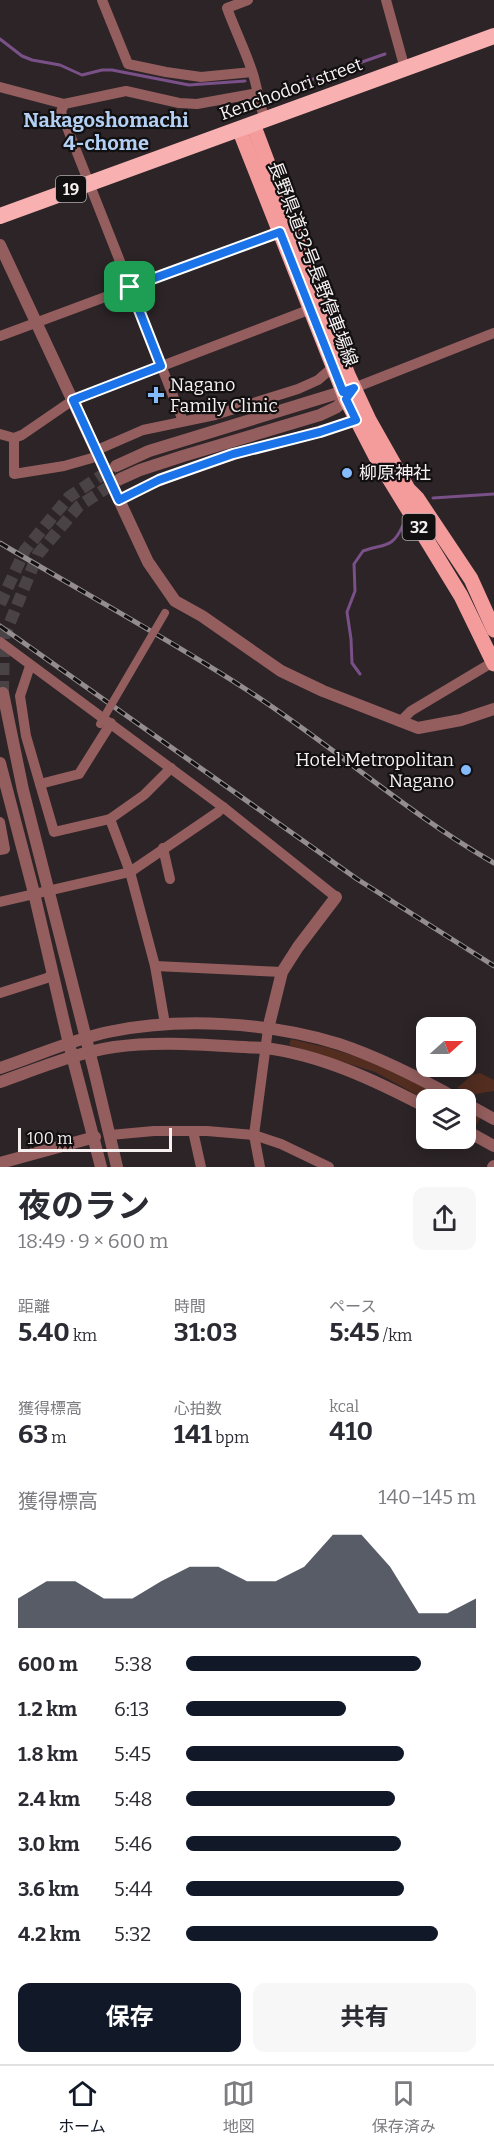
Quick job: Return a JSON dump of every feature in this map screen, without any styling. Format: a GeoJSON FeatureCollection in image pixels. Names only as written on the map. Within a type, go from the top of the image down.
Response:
{"type":"FeatureCollection","features":[{"type":"Feature","properties":{"kind":"highway","name":"Kenchodori street"},"geometry":{"type":"LineString","coordinates":[[0,216],[494,36]]}},
{"type":"Feature","properties":{"kind":"main road","name":"長野県道32号長野停車場線"},"geometry":{"type":"LineString","coordinates":[[252,124],[280,232],[333,367],[408,489],[417,498],[471,579],[494,630]]}},
{"type":"Feature","properties":{"kind":"main road","name":"長野県道32号長野停車場線"},"geometry":{"type":"LineString","coordinates":[[252,124],[356,420],[376,457],[453,580],[494,663]]}},
{"type":"Feature","properties":{"kind":"street"},"geometry":{"type":"LineString","coordinates":[[102,0],[128,64],[201,77],[252,72]]}},
{"type":"Feature","properties":{"kind":"street"},"geometry":{"type":"LineString","coordinates":[[248,0],[227,8],[258,93],[258,103],[252,124]]}},
{"type":"Feature","properties":{"kind":"street"},"geometry":{"type":"LineString","coordinates":[[386,0],[405,69]]}},
{"type":"Feature","properties":{"kind":"street"},"geometry":{"type":"LineString","coordinates":[[0,87],[64,104],[126,91],[179,103],[197,104],[258,93]]}},
{"type":"Feature","properties":{"kind":"street"},"geometry":{"type":"LineString","coordinates":[[64,104],[61,112],[183,421]]}},
{"type":"Feature","properties":{"kind":"street"},"geometry":{"type":"LineString","coordinates":[[0,336],[280,232]]}},
{"type":"Feature","properties":{"kind":"street"},"geometry":{"type":"LineString","coordinates":[[0,245],[148,562],[175,601],[202,616],[281,671],[323,691],[400,722],[418,728],[494,709]]}},
{"type":"Feature","properties":{"kind":"street"},"geometry":{"type":"LineString","coordinates":[[0,434],[14,438],[22,435],[73,400],[311,309]]}},
{"type":"Feature","properties":{"kind":"street"},"geometry":{"type":"LineString","coordinates":[[116,466],[149,451],[347,393],[494,333]]}},
{"type":"Feature","properties":{"kind":"street"},"geometry":{"type":"LineString","coordinates":[[14,438],[14,474],[64,466],[98,453],[143,430],[215,415],[298,389],[318,380],[333,367]]}},
{"type":"Feature","properties":{"kind":"street"},"geometry":{"type":"LineString","coordinates":[[120,479],[161,463],[320,415],[337,407],[347,393]]}},
{"type":"Feature","properties":{"kind":"street"},"geometry":{"type":"LineString","coordinates":[[119,500],[159,480],[223,457],[320,432],[356,420]]}},
{"type":"Feature","properties":{"kind":"street"},"geometry":{"type":"LineString","coordinates":[[100,724],[165,613]]}},
{"type":"Feature","properties":{"kind":"street"},"geometry":{"type":"LineString","coordinates":[[0,642],[223,807],[336,897],[282,972],[268,1029],[254,1135],[260,1167]]}},
{"type":"Feature","properties":{"kind":"street"},"geometry":{"type":"LineString","coordinates":[[400,722],[411,711],[494,663]]}},
{"type":"Feature","properties":{"kind":"street"},"geometry":{"type":"LineString","coordinates":[[30,666],[20,696],[26,736],[54,832],[110,819],[144,795],[171,768]]}},
{"type":"Feature","properties":{"kind":"street"},"geometry":{"type":"LineString","coordinates":[[3,693],[22,790],[117,1167]]}},
{"type":"Feature","properties":{"kind":"street"},"geometry":{"type":"LineString","coordinates":[[40,784],[79,774],[111,723]]}},
{"type":"Feature","properties":{"kind":"street"},"geometry":{"type":"LineString","coordinates":[[0,763],[34,893],[69,1044],[102,1167]]}},
{"type":"Feature","properties":{"kind":"street"},"geometry":{"type":"LineString","coordinates":[[0,902],[130,872],[219,812],[223,807]]}},
{"type":"Feature","properties":{"kind":"street"},"geometry":{"type":"LineString","coordinates":[[110,819],[130,872],[155,966],[165,1024]]}},
{"type":"Feature","properties":{"kind":"street"},"geometry":{"type":"LineString","coordinates":[[0,822],[5,849],[0,850]]}},
{"type":"Feature","properties":{"kind":"street"},"geometry":{"type":"LineString","coordinates":[[163,849],[170,879]]}},
{"type":"Feature","properties":{"kind":"street"},"geometry":{"type":"LineString","coordinates":[[155,966],[282,972]]}},
{"type":"Feature","properties":{"kind":"street"},"geometry":{"type":"LineString","coordinates":[[0,993],[53,974]]}},
{"type":"Feature","properties":{"kind":"street"},"geometry":{"type":"LineString","coordinates":[[0,1068],[86,1037],[123,1029],[165,1024],[212,1024],[268,1029],[338,1044],[414,1075],[439,1089]]}},
{"type":"Feature","properties":{"kind":"street"},"geometry":{"type":"LineString","coordinates":[[0,1082],[73,1057],[112,1048],[149,1044],[265,1048],[328,1064],[382,1084],[416,1102]]}},
{"type":"Feature","properties":{"kind":"street"},"geometry":{"type":"LineString","coordinates":[[476,1109],[494,1119]]}},
{"type":"Feature","properties":{"kind":"street"},"geometry":{"type":"LineString","coordinates":[[110,1135],[154,1131],[254,1135],[281,1144],[329,1167]]}},
{"type":"Feature","properties":{"kind":"street"},"geometry":{"type":"LineString","coordinates":[[193,1131],[201,1167]]}},
{"type":"Feature","properties":{"kind":"street"},"geometry":{"type":"LineString","coordinates":[[476,1136],[494,1146]]}},
{"type":"Feature","properties":{"kind":"street"},"geometry":{"type":"LineString","coordinates":[[0,1163],[16,1163],[95,1137]]}},
{"type":"Feature","properties":{"kind":"shaded area"},"geometry":{"type":"Polygon","coordinates":[[[291,1039],[329,1048],[373,1062],[428,1089],[416,1089],[416,1095],[375,1072],[289,1045],[291,1039]]]}},
{"type":"Feature","properties":{"kind":"shaded area"},"geometry":{"type":"Polygon","coordinates":[[[480,1073],[494,1080],[494,1091],[476,1094],[476,1089],[457,1088],[470,1077],[476,1077],[476,1074],[480,1073]]]}},
{"type":"Feature","properties":{"kind":"shaded area"},"geometry":{"type":"Polygon","coordinates":[[[476,1114],[481,1117],[476,1125],[476,1114]]]}},
{"type":"Feature","properties":{"kind":"waterway"},"geometry":{"type":"LineString","coordinates":[[0,39],[22,56],[60,65],[82,75],[112,70],[189,85],[245,81]]}},
{"type":"Feature","properties":{"kind":"waterway"},"geometry":{"type":"LineString","coordinates":[[296,85],[385,54]]}},
{"type":"Feature","properties":{"kind":"waterway"},"geometry":{"type":"LineString","coordinates":[[433,498],[494,494]]}},
{"type":"Feature","properties":{"kind":"waterway"},"geometry":{"type":"LineString","coordinates":[[360,674],[352,663],[347,612],[355,591],[354,564],[363,551],[391,542],[403,525]]}},
{"type":"Feature","properties":{"kind":"tunnel"},"geometry":{"type":"LineString","coordinates":[[0,604],[25,550],[69,497],[113,468]]}},
{"type":"Feature","properties":{"kind":"tunnel"},"geometry":{"type":"LineString","coordinates":[[3,693],[4,637],[38,554],[79,506],[119,480]]}},
{"type":"Feature","properties":{"kind":"railway"},"geometry":{"type":"LineString","coordinates":[[0,543],[247,690],[431,823],[494,863]]}},
{"type":"Feature","properties":{"kind":"railway"},"geometry":{"type":"LineString","coordinates":[[0,626],[357,879],[494,966]]}},
{"type":"Feature","properties":{"kind":"place","name":"Nagano Family Clinic"},"geometry":{"type":"Point","coordinates":[156,395]}},
{"type":"Feature","properties":{"kind":"place","name":"柳原神社"},"geometry":{"type":"Point","coordinates":[347,473]}},
{"type":"Feature","properties":{"kind":"place","name":"Hotel Metropolitan Nagano"},"geometry":{"type":"Point","coordinates":[466,770]}},
{"type":"Feature","properties":{"kind":"district","name":"Nakagoshomachi 4-chome"},"geometry":{"type":"Point","coordinates":[106,132]}},
{"type":"Feature","properties":{"kind":"route"},"geometry":{"type":"LineString","coordinates":[[280,232],[343,392],[354,388],[346,399],[356,420],[320,432],[233,454],[159,480],[119,500],[73,400],[161,366],[130,287],[280,232]]}}]}
